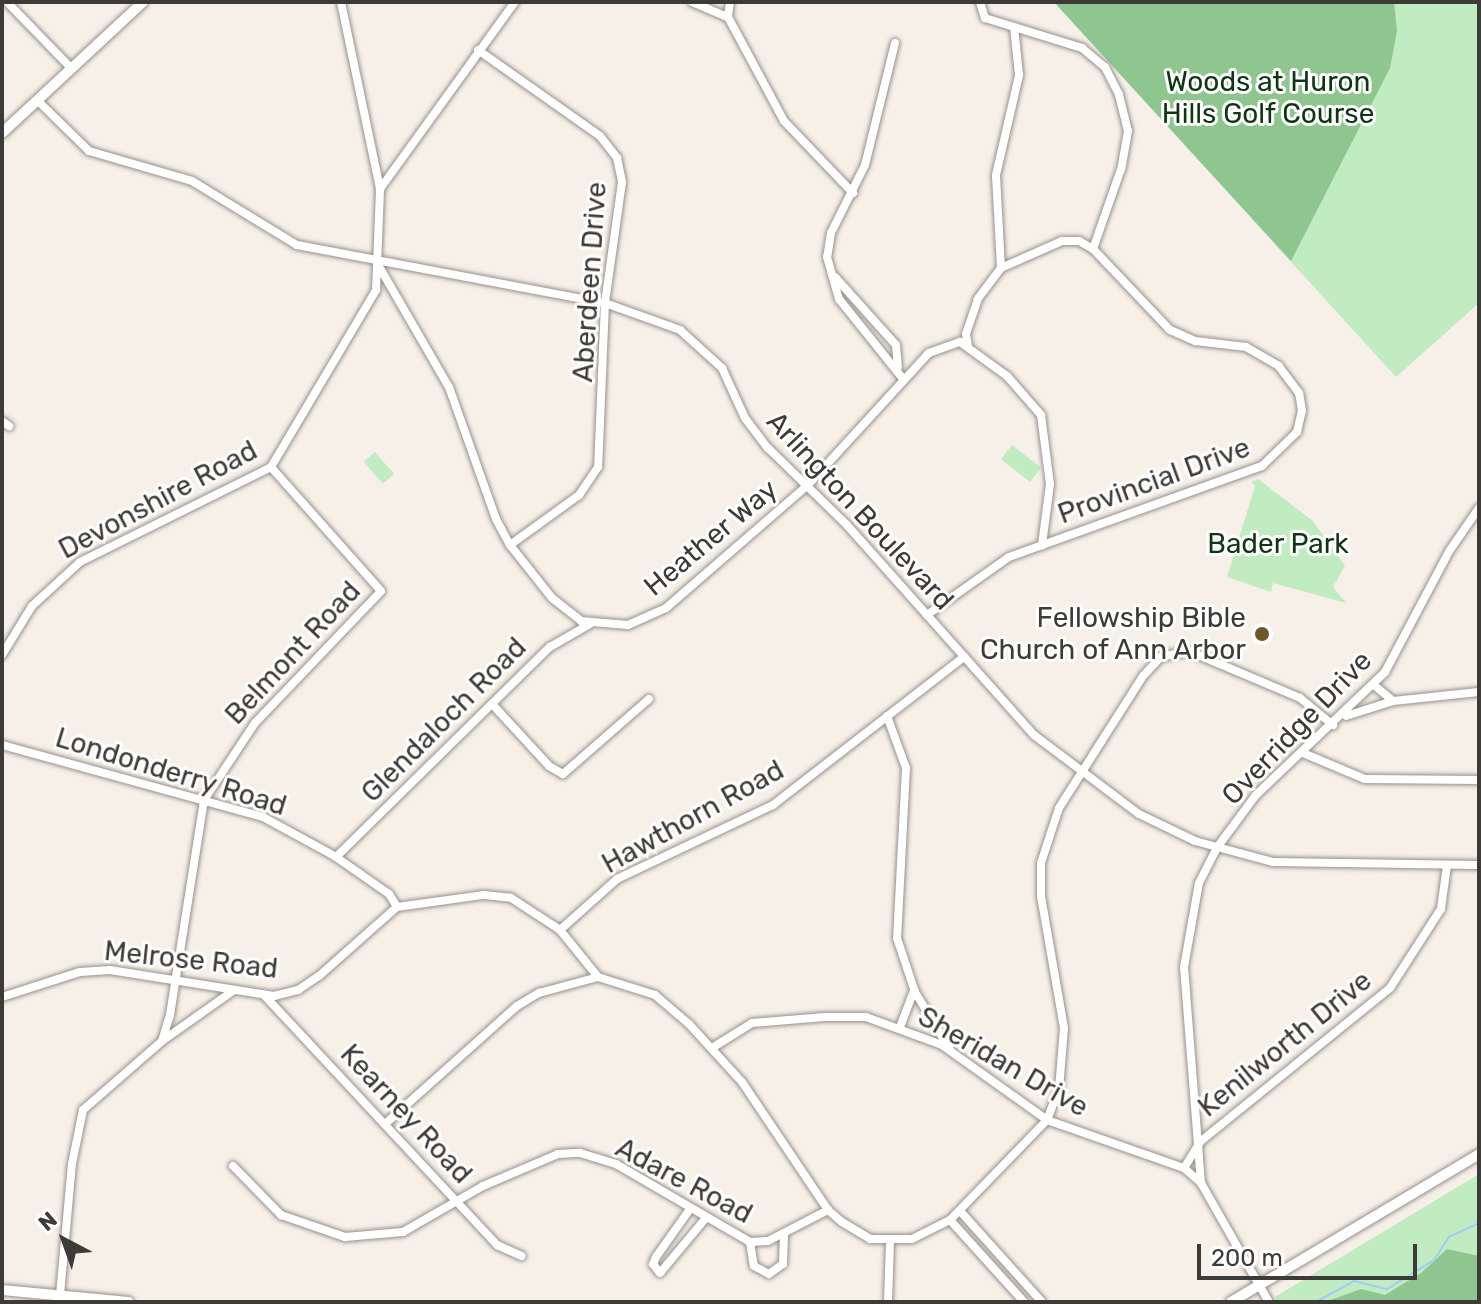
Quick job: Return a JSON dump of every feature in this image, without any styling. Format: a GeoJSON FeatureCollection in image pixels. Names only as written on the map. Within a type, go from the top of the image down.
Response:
{"type":"FeatureCollection","features":[{"type":"Feature","properties":{"kind":"main road"},"geometry":{"type":"LineString","coordinates":[[2,133],[143,2]]}},
{"type":"Feature","properties":{"kind":"main road"},"geometry":{"type":"LineString","coordinates":[[1231,1302],[1479,1154]]}},
{"type":"Feature","properties":{"kind":"main road"},"geometry":{"type":"LineString","coordinates":[[2,1290],[128,1302]]}},
{"type":"Feature","properties":{"kind":"street"},"geometry":{"type":"LineString","coordinates":[[7,2],[71,68]]}},
{"type":"Feature","properties":{"kind":"street","name":"Devonshire Road"},"geometry":{"type":"LineString","coordinates":[[2,655],[32,606],[80,562],[271,467],[376,290],[380,189],[341,2]]}},
{"type":"Feature","properties":{"kind":"street"},"geometry":{"type":"LineString","coordinates":[[380,189],[515,2]]}},
{"type":"Feature","properties":{"kind":"street"},"geometry":{"type":"LineString","coordinates":[[692,2],[728,17]]}},
{"type":"Feature","properties":{"kind":"street"},"geometry":{"type":"LineString","coordinates":[[730,2],[728,17],[784,121],[853,193]]}},
{"type":"Feature","properties":{"kind":"street"},"geometry":{"type":"LineString","coordinates":[[980,2],[985,18],[1082,48],[1105,67],[1119,95],[1128,131],[1124,156],[1093,249],[1062,241],[1001,268],[978,299],[966,334],[968,347],[1007,376],[1041,415],[1050,484],[1042,545]]}},
{"type":"Feature","properties":{"kind":"street"},"geometry":{"type":"LineString","coordinates":[[1001,268],[996,175],[1019,75],[1014,27]]}},
{"type":"Feature","properties":{"kind":"street"},"geometry":{"type":"LineString","coordinates":[[895,43],[883,98],[853,193],[827,243],[832,273],[848,311],[898,367],[903,379]]}},
{"type":"Feature","properties":{"kind":"street","name":"Aberdeen Drive"},"geometry":{"type":"LineString","coordinates":[[478,50],[584,123],[617,158],[622,182],[605,303],[598,467],[579,495],[510,545]]}},
{"type":"Feature","properties":{"kind":"street","name":"Arlington Boulevard"},"geometry":{"type":"LineString","coordinates":[[37,100],[70,136],[100,156],[192,181],[297,245],[377,263],[605,303],[656,318],[699,342],[725,374],[755,434],[927,615],[1034,735],[1081,774],[1139,814],[1216,849],[1295,865],[1479,865]]}},
{"type":"Feature","properties":{"kind":"street","name":"Provincial Drive"},"geometry":{"type":"LineString","coordinates":[[927,615],[987,569],[1042,545],[1262,466],[1297,432],[1302,411],[1299,393],[1279,366],[1246,347],[1195,341],[1170,330],[1093,249]]}},
{"type":"Feature","properties":{"kind":"street"},"geometry":{"type":"LineString","coordinates":[[377,263],[449,387],[496,519],[510,545],[552,598],[590,624]]}},
{"type":"Feature","properties":{"kind":"street","name":"Heather Way"},"geometry":{"type":"LineString","coordinates":[[590,624],[628,625],[666,608],[807,486],[929,353],[960,342],[968,347]]}},
{"type":"Feature","properties":{"kind":"street","name":"Belmont Road"},"geometry":{"type":"LineString","coordinates":[[162,1041],[177,977],[204,800],[255,723],[378,600],[381,591],[271,467]]}},
{"type":"Feature","properties":{"kind":"street","name":"Overridge Drive"},"geometry":{"type":"LineString","coordinates":[[1201,1183],[1201,1141],[1184,967],[1199,883],[1216,849],[1256,795],[1374,685],[1400,650],[1450,550],[1479,508]]}},
{"type":"Feature","properties":{"kind":"street","name":"Glendaloch Road"},"geometry":{"type":"LineString","coordinates":[[336,857],[550,647],[590,624]]}},
{"type":"Feature","properties":{"kind":"street"},"geometry":{"type":"LineString","coordinates":[[385,1124],[517,1006],[539,993],[598,977],[655,995],[712,1048],[773,1122],[828,1210],[870,1239],[890,1242],[926,1235],[960,1211],[1047,1120],[1059,1089],[1064,1028],[1041,896],[1041,863],[1059,808],[1143,676],[1174,651],[1222,661],[1300,698],[1333,725]]}},
{"type":"Feature","properties":{"kind":"street","name":"Hawthorn Road"},"geometry":{"type":"LineString","coordinates":[[560,930],[617,879],[773,805],[964,657]]}},
{"type":"Feature","properties":{"kind":"street"},"geometry":{"type":"LineString","coordinates":[[1374,685],[1393,701]]}},
{"type":"Feature","properties":{"kind":"street"},"geometry":{"type":"LineString","coordinates":[[1342,717],[1393,701],[1479,692]]}},
{"type":"Feature","properties":{"kind":"street"},"geometry":{"type":"LineString","coordinates":[[492,704],[549,766],[563,774],[649,699]]}},
{"type":"Feature","properties":{"kind":"street"},"geometry":{"type":"LineString","coordinates":[[887,716],[906,768],[894,916],[902,960],[914,990],[951,1051]]}},
{"type":"Feature","properties":{"kind":"street","name":"Londonderry Road"},"geometry":{"type":"LineString","coordinates":[[2,745],[263,817],[336,857],[389,894],[397,907]]}},
{"type":"Feature","properties":{"kind":"street"},"geometry":{"type":"LineString","coordinates":[[1303,753],[1365,779],[1479,780]]}},
{"type":"Feature","properties":{"kind":"street","name":"Kenilworth Drive"},"geometry":{"type":"LineString","coordinates":[[1184,1168],[1201,1141],[1390,988],[1441,909],[1447,865]]}},
{"type":"Feature","properties":{"kind":"street"},"geometry":{"type":"LineString","coordinates":[[397,907],[484,895],[511,898],[560,930],[598,977]]}},
{"type":"Feature","properties":{"kind":"street","name":"Melrose Road"},"geometry":{"type":"LineString","coordinates":[[2,997],[80,972],[177,977],[264,995],[298,990],[397,907]]}},
{"type":"Feature","properties":{"kind":"street"},"geometry":{"type":"LineString","coordinates":[[900,1027],[914,990]]}},
{"type":"Feature","properties":{"kind":"street"},"geometry":{"type":"LineString","coordinates":[[60,1295],[72,1164],[83,1110],[162,1041],[233,991]]}},
{"type":"Feature","properties":{"kind":"street","name":"Kearney Road"},"geometry":{"type":"LineString","coordinates":[[264,995],[497,1245],[522,1256]]}},
{"type":"Feature","properties":{"kind":"street","name":"Sheridan Drive"},"geometry":{"type":"LineString","coordinates":[[712,1048],[740,1027],[764,1020],[866,1017],[900,1027],[951,1051],[1047,1120],[1184,1168],[1201,1183],[1269,1302]]}},
{"type":"Feature","properties":{"kind":"street","name":"Adare Road"},"geometry":{"type":"LineString","coordinates":[[233,1166],[281,1215],[313,1229],[375,1238],[433,1218],[458,1201],[525,1166],[580,1153],[616,1164],[705,1219],[750,1242],[784,1233],[828,1210]]}},
{"type":"Feature","properties":{"kind":"street"},"geometry":{"type":"LineString","coordinates":[[690,1209],[656,1257],[653,1264],[660,1273],[705,1219]]}},
{"type":"Feature","properties":{"kind":"street"},"geometry":{"type":"LineString","coordinates":[[960,1211],[1039,1301]]}},
{"type":"Feature","properties":{"kind":"street"},"geometry":{"type":"LineString","coordinates":[[950,1220],[1024,1302]]}},
{"type":"Feature","properties":{"kind":"street"},"geometry":{"type":"LineString","coordinates":[[750,1242],[754,1266],[769,1274],[783,1264],[784,1233]]}},
{"type":"Feature","properties":{"kind":"street"},"geometry":{"type":"LineString","coordinates":[[888,1302],[890,1242]]}},
{"type":"Feature","properties":{"kind":"green space"},"geometry":{"type":"Polygon","coordinates":[[[1054,2],[1479,2],[1479,303],[1396,377],[1054,2]]]}},
{"type":"Feature","properties":{"kind":"green space","name":"Woods at Huron Hills Golf Course"},"geometry":{"type":"Polygon","coordinates":[[[1054,2],[1394,2],[1397,31],[1390,68],[1291,261],[1054,2]]]}},
{"type":"Feature","properties":{"kind":"green space"},"geometry":{"type":"Polygon","coordinates":[[[1012,445],[1041,468],[1030,482],[1001,459],[1012,445]]]}},
{"type":"Feature","properties":{"kind":"green space"},"geometry":{"type":"Polygon","coordinates":[[[375,452],[394,474],[383,484],[364,462],[375,452]]]}},
{"type":"Feature","properties":{"kind":"green space","name":"Bader Park"},"geometry":{"type":"Polygon","coordinates":[[[1258,479],[1313,521],[1345,566],[1333,587],[1346,603],[1273,583],[1271,592],[1227,577],[1255,486],[1251,482],[1258,479]]]}},
{"type":"Feature","properties":{"kind":"green space"},"geometry":{"type":"Polygon","coordinates":[[[1479,1174],[1479,1302],[1278,1302],[1275,1297],[1479,1174]]]}},
{"type":"Feature","properties":{"kind":"green space"},"geometry":{"type":"Polygon","coordinates":[[[1447,1249],[1479,1256],[1479,1302],[1325,1302],[1361,1289],[1385,1295],[1421,1273],[1447,1249]]]}},
{"type":"Feature","properties":{"kind":"waterway"},"geometry":{"type":"LineString","coordinates":[[1316,1302],[1354,1281],[1387,1289],[1434,1260],[1449,1237],[1479,1223]]}},
{"type":"Feature","properties":{"kind":"place","name":"Fellowship Bible Church of Ann Arbor"},"geometry":{"type":"Point","coordinates":[1262,634]}}]}
